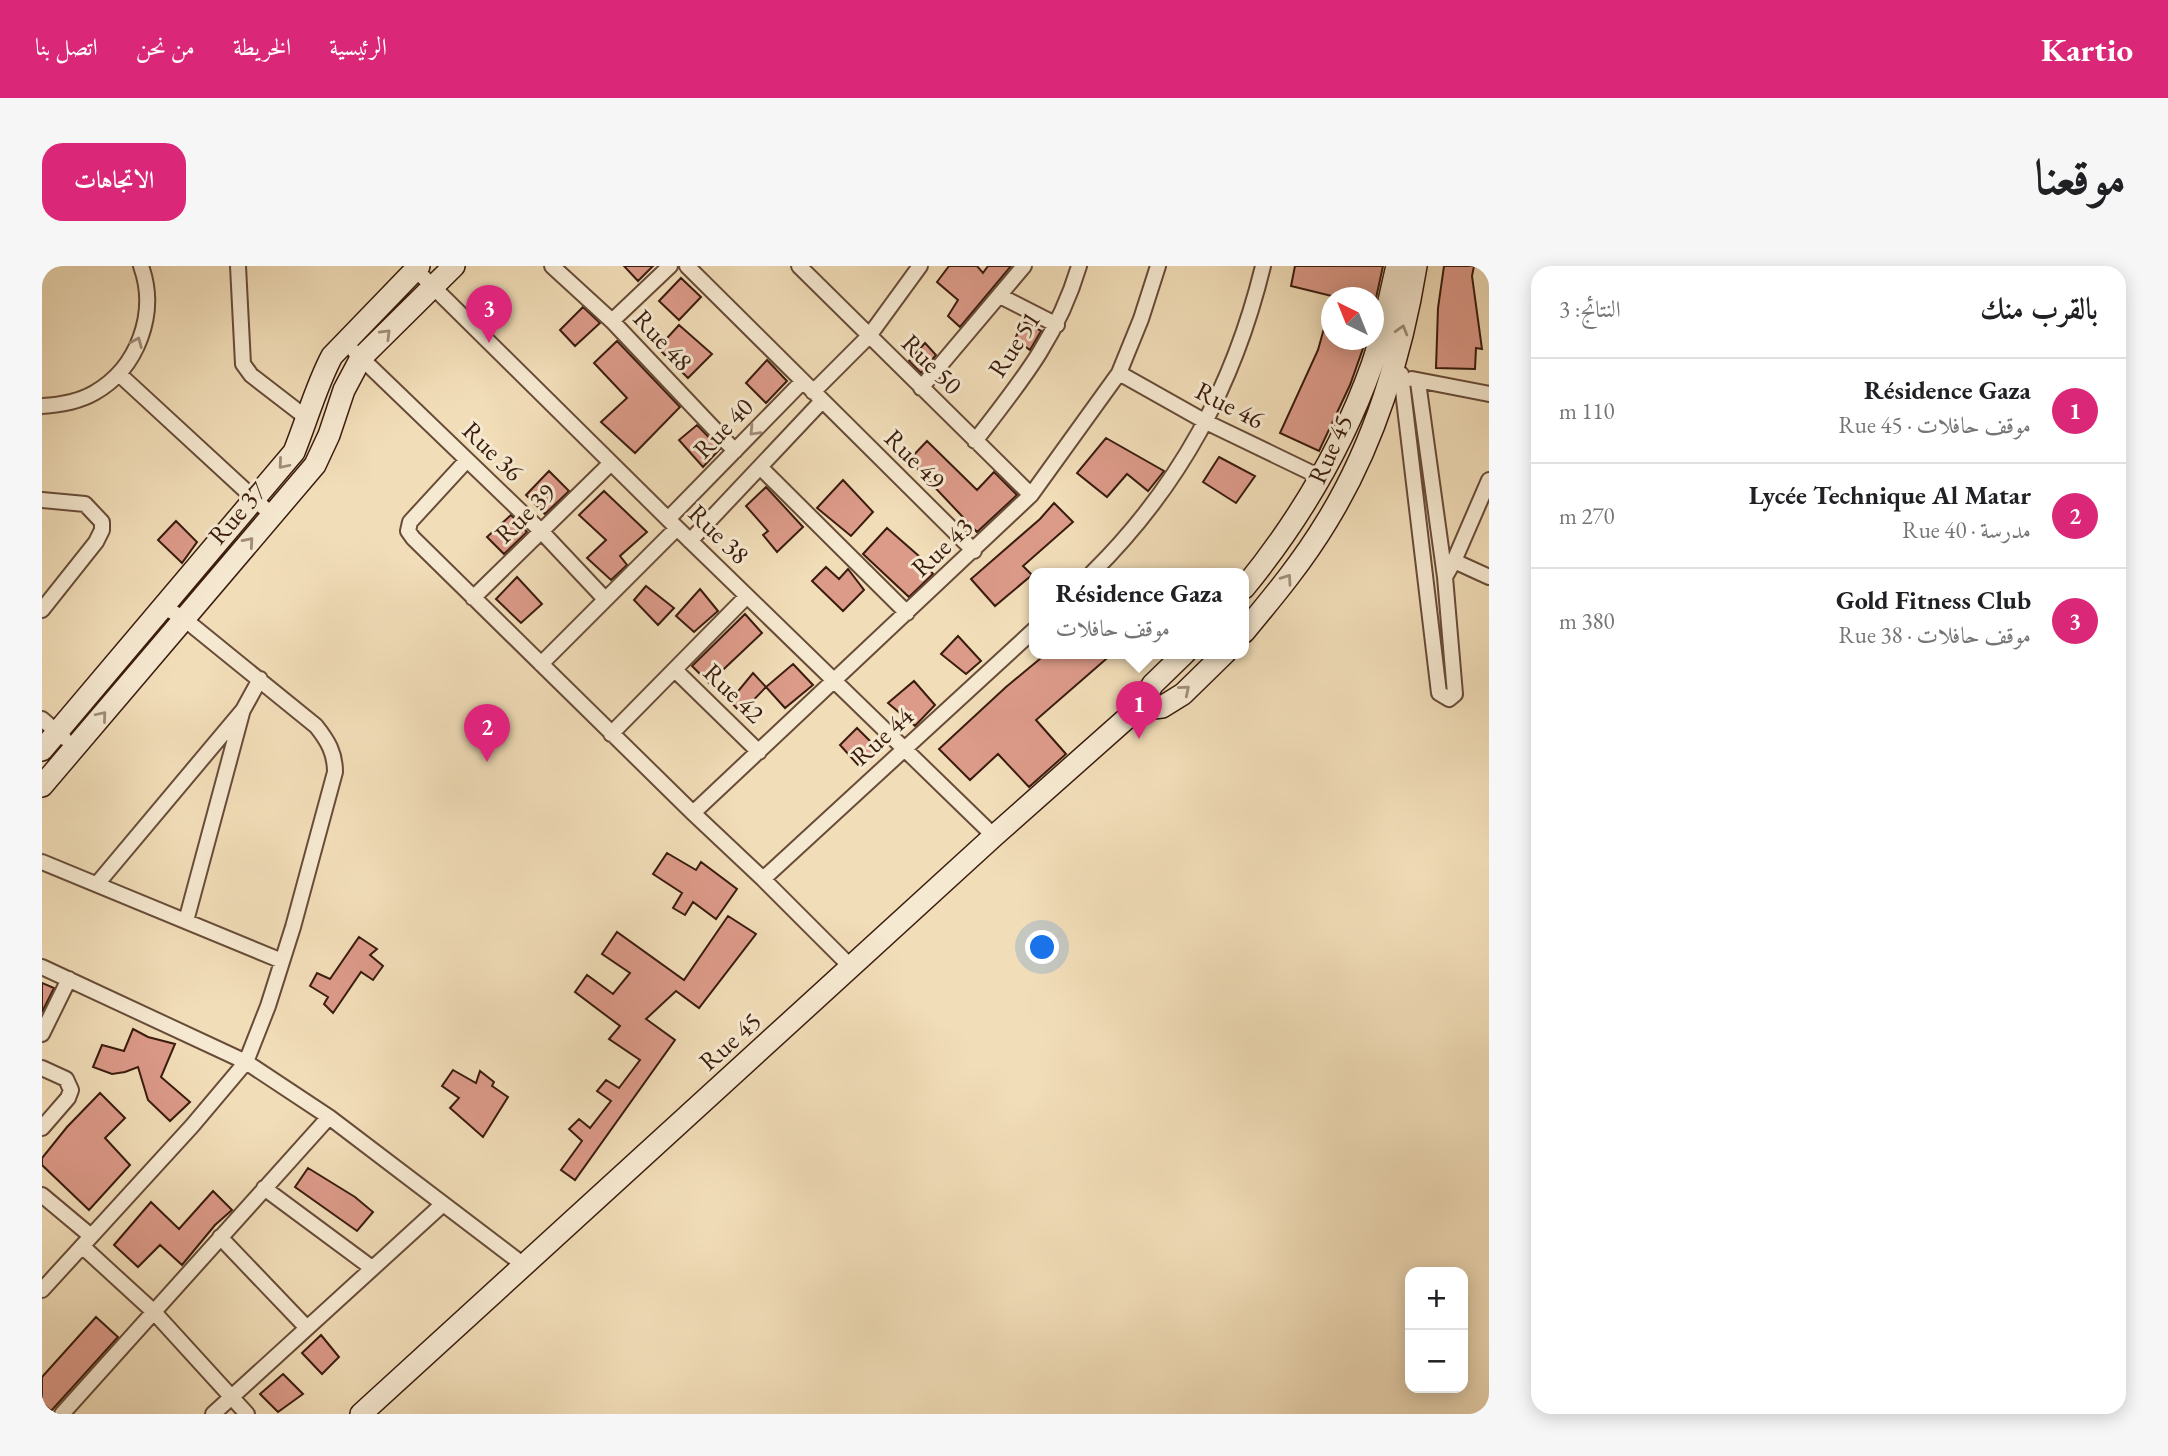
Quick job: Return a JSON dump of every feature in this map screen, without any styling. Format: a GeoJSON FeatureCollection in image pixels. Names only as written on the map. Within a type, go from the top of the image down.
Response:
{"type":"FeatureCollection","features":[{"type":"Feature","properties":{"kind":"street"},"geometry":{"type":"LineString","coordinates":[[42,406],[65,405],[94,393],[119,374],[138,346],[147,314],[146,281],[141,266]]}},
{"type":"Feature","properties":{"kind":"street"},"geometry":{"type":"LineString","coordinates":[[238,266],[243,364],[251,375],[308,419]]}},
{"type":"Feature","properties":{"kind":"street","name":"Rue 37"},"geometry":{"type":"LineString","coordinates":[[42,786],[315,465],[329,435],[344,390],[361,358],[454,266]]}},
{"type":"Feature","properties":{"kind":"street","name":"Rue 48"},"geometry":{"type":"LineString","coordinates":[[552,266],[612,321],[735,451]]}},
{"type":"Feature","properties":{"kind":"street"},"geometry":{"type":"LineString","coordinates":[[612,321],[670,266]]}},
{"type":"Feature","properties":{"kind":"street","name":"Rue 49"},"geometry":{"type":"LineString","coordinates":[[687,266],[974,551]]}},
{"type":"Feature","properties":{"kind":"street","name":"Rue 40"},"geometry":{"type":"LineString","coordinates":[[541,664],[605,600],[735,451],[812,392],[869,336],[920,266]]}},
{"type":"Feature","properties":{"kind":"street"},"geometry":{"type":"LineString","coordinates":[[921,388],[1024,266]]}},
{"type":"Feature","properties":{"kind":"street","name":"Rue 51"},"geometry":{"type":"LineString","coordinates":[[975,441],[1030,371],[1057,325],[1079,266]]}},
{"type":"Feature","properties":{"kind":"street","name":"Rue 43"},"geometry":{"type":"LineString","coordinates":[[693,813],[1031,495],[1119,373],[1141,319],[1158,266]]}},
{"type":"Feature","properties":{"kind":"street"},"geometry":{"type":"LineString","coordinates":[[1097,568],[1137,524],[1174,476],[1206,422],[1240,350],[1264,266]]}},
{"type":"Feature","properties":{"kind":"street","name":"Rue 45"},"geometry":{"type":"LineString","coordinates":[[1249,581],[1288,530],[1321,477],[1344,430],[1389,369],[1397,266]]}},
{"type":"Feature","properties":{"kind":"street","name":"Rue 45"},"geometry":{"type":"LineString","coordinates":[[1249,626],[1282,587],[1328,520],[1363,451],[1410,304],[1416,266]]}},
{"type":"Feature","properties":{"kind":"street","name":"Rue 37"},"geometry":{"type":"LineString","coordinates":[[42,750],[50,726],[164,607],[294,452],[332,356],[416,267]]}},
{"type":"Feature","properties":{"kind":"street","name":"Rue 38"},"geometry":{"type":"LineString","coordinates":[[416,267],[433,288],[672,524],[994,836]]}},
{"type":"Feature","properties":{"kind":"street","name":"Rue 50"},"geometry":{"type":"LineString","coordinates":[[809,269],[869,336],[1031,495]]}},
{"type":"Feature","properties":{"kind":"street"},"geometry":{"type":"LineString","coordinates":[[1000,296],[1057,325]]}},
{"type":"Feature","properties":{"kind":"street","name":"Rue 36"},"geometry":{"type":"LineString","coordinates":[[344,342],[541,531],[605,600]]}},
{"type":"Feature","properties":{"kind":"street"},"geometry":{"type":"LineString","coordinates":[[1389,369],[1426,594],[1439,693],[1448,699],[1455,694],[1445,584],[1418,382]]}},
{"type":"Feature","properties":{"kind":"street"},"geometry":{"type":"LineString","coordinates":[[1389,369],[1418,382],[1489,394]]}},
{"type":"Feature","properties":{"kind":"street","name":"Rue 46"},"geometry":{"type":"LineString","coordinates":[[1119,373],[1206,422],[1321,477]]}},
{"type":"Feature","properties":{"kind":"street"},"geometry":{"type":"LineString","coordinates":[[119,374],[272,516]]}},
{"type":"Feature","properties":{"kind":"street","name":"Rue 40"},"geometry":{"type":"LineString","coordinates":[[690,541],[761,468],[812,392]]}},
{"type":"Feature","properties":{"kind":"street"},"geometry":{"type":"LineString","coordinates":[[467,460],[410,522],[408,531],[611,734],[764,879],[852,968]]}},
{"type":"Feature","properties":{"kind":"street","name":"Rue 39"},"geometry":{"type":"LineString","coordinates":[[473,598],[611,463]]}},
{"type":"Feature","properties":{"kind":"street"},"geometry":{"type":"LineString","coordinates":[[761,468],[907,613]]}},
{"type":"Feature","properties":{"kind":"street"},"geometry":{"type":"LineString","coordinates":[[1426,594],[1445,584],[1489,480]]}},
{"type":"Feature","properties":{"kind":"street"},"geometry":{"type":"LineString","coordinates":[[42,500],[85,504],[102,523],[102,530],[96,542],[42,610]]}},
{"type":"Feature","properties":{"kind":"street"},"geometry":{"type":"LineString","coordinates":[[1454,561],[1489,577]]}},
{"type":"Feature","properties":{"kind":"street"},"geometry":{"type":"LineString","coordinates":[[611,734],[747,596]]}},
{"type":"Feature","properties":{"kind":"street"},"geometry":{"type":"LineString","coordinates":[[42,1290],[192,1126],[246,1062],[282,961],[335,772],[335,759],[326,738],[316,726],[183,618],[164,607]]}},
{"type":"Feature","properties":{"kind":"street","name":"Rue 44"},"geometry":{"type":"LineString","coordinates":[[764,879],[1029,635]]}},
{"type":"Feature","properties":{"kind":"street","name":"Rue 45"},"geometry":{"type":"LineString","coordinates":[[361,1414],[994,836],[1136,710],[1153,684],[1179,659]]}},
{"type":"Feature","properties":{"kind":"street","name":"Rue 45"},"geometry":{"type":"LineString","coordinates":[[1136,710],[1162,707],[1183,694],[1219,659]]}},
{"type":"Feature","properties":{"kind":"street","name":"Rue 42"},"geometry":{"type":"LineString","coordinates":[[675,670],[758,752]]}},
{"type":"Feature","properties":{"kind":"street"},"geometry":{"type":"LineString","coordinates":[[97,884],[243,710],[260,679]]}},
{"type":"Feature","properties":{"kind":"street"},"geometry":{"type":"LineString","coordinates":[[186,921],[243,710]]}},
{"type":"Feature","properties":{"kind":"street"},"geometry":{"type":"LineString","coordinates":[[50,726],[75,748]]}},
{"type":"Feature","properties":{"kind":"street"},"geometry":{"type":"LineString","coordinates":[[42,862],[282,961]]}},
{"type":"Feature","properties":{"kind":"street"},"geometry":{"type":"LineString","coordinates":[[42,967],[246,1062],[329,1117],[525,1266]]}},
{"type":"Feature","properties":{"kind":"street"},"geometry":{"type":"LineString","coordinates":[[42,1034],[69,979]]}},
{"type":"Feature","properties":{"kind":"street"},"geometry":{"type":"LineString","coordinates":[[42,1068],[66,1079],[71,1090],[68,1098],[42,1128]]}},
{"type":"Feature","properties":{"kind":"street"},"geometry":{"type":"LineString","coordinates":[[62,1414],[329,1117]]}},
{"type":"Feature","properties":{"kind":"street"},"geometry":{"type":"LineString","coordinates":[[264,1188],[372,1268]]}},
{"type":"Feature","properties":{"kind":"street"},"geometry":{"type":"LineString","coordinates":[[42,1195],[247,1414]]}},
{"type":"Feature","properties":{"kind":"street"},"geometry":{"type":"LineString","coordinates":[[213,1414],[443,1204]]}},
{"type":"Feature","properties":{"kind":"street"},"geometry":{"type":"LineString","coordinates":[[220,1237],[307,1328]]}},
{"type":"Feature","properties":{"kind":"building"},"geometry":{"type":"Polygon","coordinates":[[[624,266],[653,266],[638,281],[624,266]]]}},
{"type":"Feature","properties":{"kind":"building"},"geometry":{"type":"Polygon","coordinates":[[[949,266],[977,266],[983,273],[988,266],[1011,266],[960,327],[948,316],[958,300],[937,282],[949,266]]]}},
{"type":"Feature","properties":{"kind":"building"},"geometry":{"type":"Polygon","coordinates":[[[1295,266],[1383,266],[1378,287],[1321,287],[1321,293],[1291,286],[1295,266]]]}},
{"type":"Feature","properties":{"kind":"building"},"geometry":{"type":"Polygon","coordinates":[[[1444,266],[1474,266],[1472,276],[1482,349],[1476,348],[1475,369],[1436,368],[1438,308],[1444,266]]]}},
{"type":"Feature","properties":{"kind":"building"},"geometry":{"type":"Polygon","coordinates":[[[681,278],[701,297],[679,320],[659,301],[681,278]]]}},
{"type":"Feature","properties":{"kind":"building"},"geometry":{"type":"Polygon","coordinates":[[[583,307],[600,323],[575,346],[560,330],[583,307]]]}},
{"type":"Feature","properties":{"kind":"building"},"geometry":{"type":"Polygon","coordinates":[[[1023,321],[1041,331],[1030,350],[1015,339],[1023,321]]]}},
{"type":"Feature","properties":{"kind":"building"},"geometry":{"type":"Polygon","coordinates":[[[679,325],[712,354],[688,378],[658,348],[679,325]]]}},
{"type":"Feature","properties":{"kind":"building"},"geometry":{"type":"Polygon","coordinates":[[[1321,339],[1321,350],[1362,350],[1350,385],[1319,451],[1280,433],[1321,339]]]}},
{"type":"Feature","properties":{"kind":"building"},"geometry":{"type":"Polygon","coordinates":[[[617,341],[680,407],[635,453],[601,422],[627,398],[594,363],[617,341]]]}},
{"type":"Feature","properties":{"kind":"building"},"geometry":{"type":"Polygon","coordinates":[[[925,343],[936,355],[921,373],[909,361],[925,343]]]}},
{"type":"Feature","properties":{"kind":"building"},"geometry":{"type":"Polygon","coordinates":[[[767,360],[787,381],[766,403],[746,383],[767,360]]]}},
{"type":"Feature","properties":{"kind":"building"},"geometry":{"type":"Polygon","coordinates":[[[697,425],[720,449],[703,467],[679,440],[697,425]]]}},
{"type":"Feature","properties":{"kind":"building"},"geometry":{"type":"Polygon","coordinates":[[[1106,438],[1164,471],[1148,491],[1127,474],[1107,497],[1077,473],[1106,438]]]}},
{"type":"Feature","properties":{"kind":"building"},"geometry":{"type":"Polygon","coordinates":[[[927,441],[977,490],[994,472],[1017,495],[977,532],[909,460],[927,441]]]}},
{"type":"Feature","properties":{"kind":"building"},"geometry":{"type":"Polygon","coordinates":[[[1219,457],[1255,476],[1236,503],[1203,482],[1219,457]]]}},
{"type":"Feature","properties":{"kind":"building"},"geometry":{"type":"Polygon","coordinates":[[[549,471],[569,491],[545,514],[526,495],[549,471]]]}},
{"type":"Feature","properties":{"kind":"building"},"geometry":{"type":"Polygon","coordinates":[[[843,480],[873,512],[851,536],[817,508],[843,480]]]}},
{"type":"Feature","properties":{"kind":"building"},"geometry":{"type":"Polygon","coordinates":[[[766,487],[803,527],[777,552],[763,535],[768,531],[746,506],[766,487]]]}},
{"type":"Feature","properties":{"kind":"building"},"geometry":{"type":"Polygon","coordinates":[[[604,491],[647,532],[620,556],[627,565],[611,580],[587,558],[606,540],[579,515],[604,491]]]}},
{"type":"Feature","properties":{"kind":"building"},"geometry":{"type":"Polygon","coordinates":[[[1054,503],[1073,522],[1023,566],[1029,572],[1029,578],[995,606],[971,579],[1040,519],[1054,503]]]}},
{"type":"Feature","properties":{"kind":"building"},"geometry":{"type":"Polygon","coordinates":[[[511,515],[527,532],[504,554],[487,537],[511,515]]]}},
{"type":"Feature","properties":{"kind":"building"},"geometry":{"type":"Polygon","coordinates":[[[176,521],[197,542],[182,563],[158,540],[176,521]]]}},
{"type":"Feature","properties":{"kind":"building"},"geometry":{"type":"Polygon","coordinates":[[[887,528],[920,557],[933,574],[909,597],[863,554],[887,528]]]}},
{"type":"Feature","properties":{"kind":"building"},"geometry":{"type":"Polygon","coordinates":[[[826,567],[839,579],[848,569],[864,590],[843,611],[812,581],[826,567]]]}},
{"type":"Feature","properties":{"kind":"building"},"geometry":{"type":"Polygon","coordinates":[[[517,577],[542,604],[521,623],[496,599],[517,577]]]}},
{"type":"Feature","properties":{"kind":"building"},"geometry":{"type":"Polygon","coordinates":[[[646,586],[674,608],[658,625],[634,600],[646,586]]]}},
{"type":"Feature","properties":{"kind":"building"},"geometry":{"type":"Polygon","coordinates":[[[700,589],[718,611],[694,632],[676,616],[700,589]]]}},
{"type":"Feature","properties":{"kind":"building"},"geometry":{"type":"Polygon","coordinates":[[[745,614],[762,633],[709,683],[692,666],[745,614]]]}},
{"type":"Feature","properties":{"kind":"building"},"geometry":{"type":"Polygon","coordinates":[[[958,636],[981,661],[966,674],[941,654],[958,636]]]}},
{"type":"Feature","properties":{"kind":"building"},"geometry":{"type":"Polygon","coordinates":[[[1040,659],[1106,659],[1036,720],[1066,754],[1029,787],[998,754],[970,780],[939,749],[1040,659]]]}},
{"type":"Feature","properties":{"kind":"building"},"geometry":{"type":"Polygon","coordinates":[[[793,664],[813,685],[785,708],[766,687],[793,664]]]}},
{"type":"Feature","properties":{"kind":"building"},"geometry":{"type":"Polygon","coordinates":[[[753,673],[766,687],[741,713],[730,701],[753,673]]]}},
{"type":"Feature","properties":{"kind":"building"},"geometry":{"type":"Polygon","coordinates":[[[914,681],[935,705],[915,726],[888,703],[914,681]]]}},
{"type":"Feature","properties":{"kind":"building"},"geometry":{"type":"Polygon","coordinates":[[[857,728],[880,751],[860,767],[840,745],[857,728]]]}},
{"type":"Feature","properties":{"kind":"building"},"geometry":{"type":"Polygon","coordinates":[[[667,853],[696,870],[701,862],[737,889],[716,919],[693,902],[685,915],[673,908],[682,893],[653,874],[667,853]]]}},
{"type":"Feature","properties":{"kind":"building"},"geometry":{"type":"Polygon","coordinates":[[[728,916],[756,934],[699,1008],[676,991],[646,1019],[675,1040],[575,1180],[561,1170],[582,1141],[569,1129],[579,1119],[590,1128],[611,1101],[597,1091],[606,1080],[619,1088],[640,1060],[609,1039],[620,1026],[575,992],[587,975],[613,994],[630,973],[602,954],[617,932],[684,980],[728,916]]]}},
{"type":"Feature","properties":{"kind":"building"},"geometry":{"type":"Polygon","coordinates":[[[359,937],[377,949],[370,955],[383,966],[373,980],[361,972],[333,1013],[324,1004],[328,997],[310,986],[317,973],[330,979],[359,937]]]}},
{"type":"Feature","properties":{"kind":"building"},"geometry":{"type":"Polygon","coordinates":[[[42,983],[54,988],[42,1012],[42,983]]]}},
{"type":"Feature","properties":{"kind":"building"},"geometry":{"type":"Polygon","coordinates":[[[133,1029],[148,1037],[175,1044],[161,1077],[190,1102],[170,1121],[148,1100],[138,1067],[112,1074],[93,1067],[102,1045],[124,1051],[133,1029]]]}},
{"type":"Feature","properties":{"kind":"building"},"geometry":{"type":"Polygon","coordinates":[[[453,1070],[476,1083],[480,1071],[494,1082],[492,1086],[508,1097],[483,1137],[450,1108],[459,1098],[442,1086],[453,1070]]]}},
{"type":"Feature","properties":{"kind":"building"},"geometry":{"type":"Polygon","coordinates":[[[100,1093],[125,1118],[105,1138],[130,1165],[89,1210],[42,1165],[42,1158],[100,1093]]]}},
{"type":"Feature","properties":{"kind":"building"},"geometry":{"type":"Polygon","coordinates":[[[308,1168],[355,1197],[373,1212],[357,1231],[295,1187],[308,1168]]]}},
{"type":"Feature","properties":{"kind":"building"},"geometry":{"type":"Polygon","coordinates":[[[213,1191],[232,1210],[215,1225],[182,1265],[160,1245],[138,1267],[114,1245],[151,1202],[179,1229],[213,1191]]]}},
{"type":"Feature","properties":{"kind":"building"},"geometry":{"type":"Polygon","coordinates":[[[96,1317],[118,1337],[51,1411],[42,1403],[42,1377],[96,1317]]]}},
{"type":"Feature","properties":{"kind":"building"},"geometry":{"type":"Polygon","coordinates":[[[321,1335],[339,1357],[322,1374],[302,1353],[321,1335]]]}},
{"type":"Feature","properties":{"kind":"building"},"geometry":{"type":"Polygon","coordinates":[[[283,1374],[303,1394],[278,1412],[260,1394],[283,1374]]]}},
{"type":"Feature","properties":{"kind":"place","name":"Gold Fitness Club"},"geometry":{"type":"Point","coordinates":[489,343]}},
{"type":"Feature","properties":{"kind":"place","name":"Résidence Gaza"},"geometry":{"type":"Point","coordinates":[1139,739]}},
{"type":"Feature","properties":{"kind":"place","name":"Lycée Technique Al Matar"},"geometry":{"type":"Point","coordinates":[487,762]}}]}
